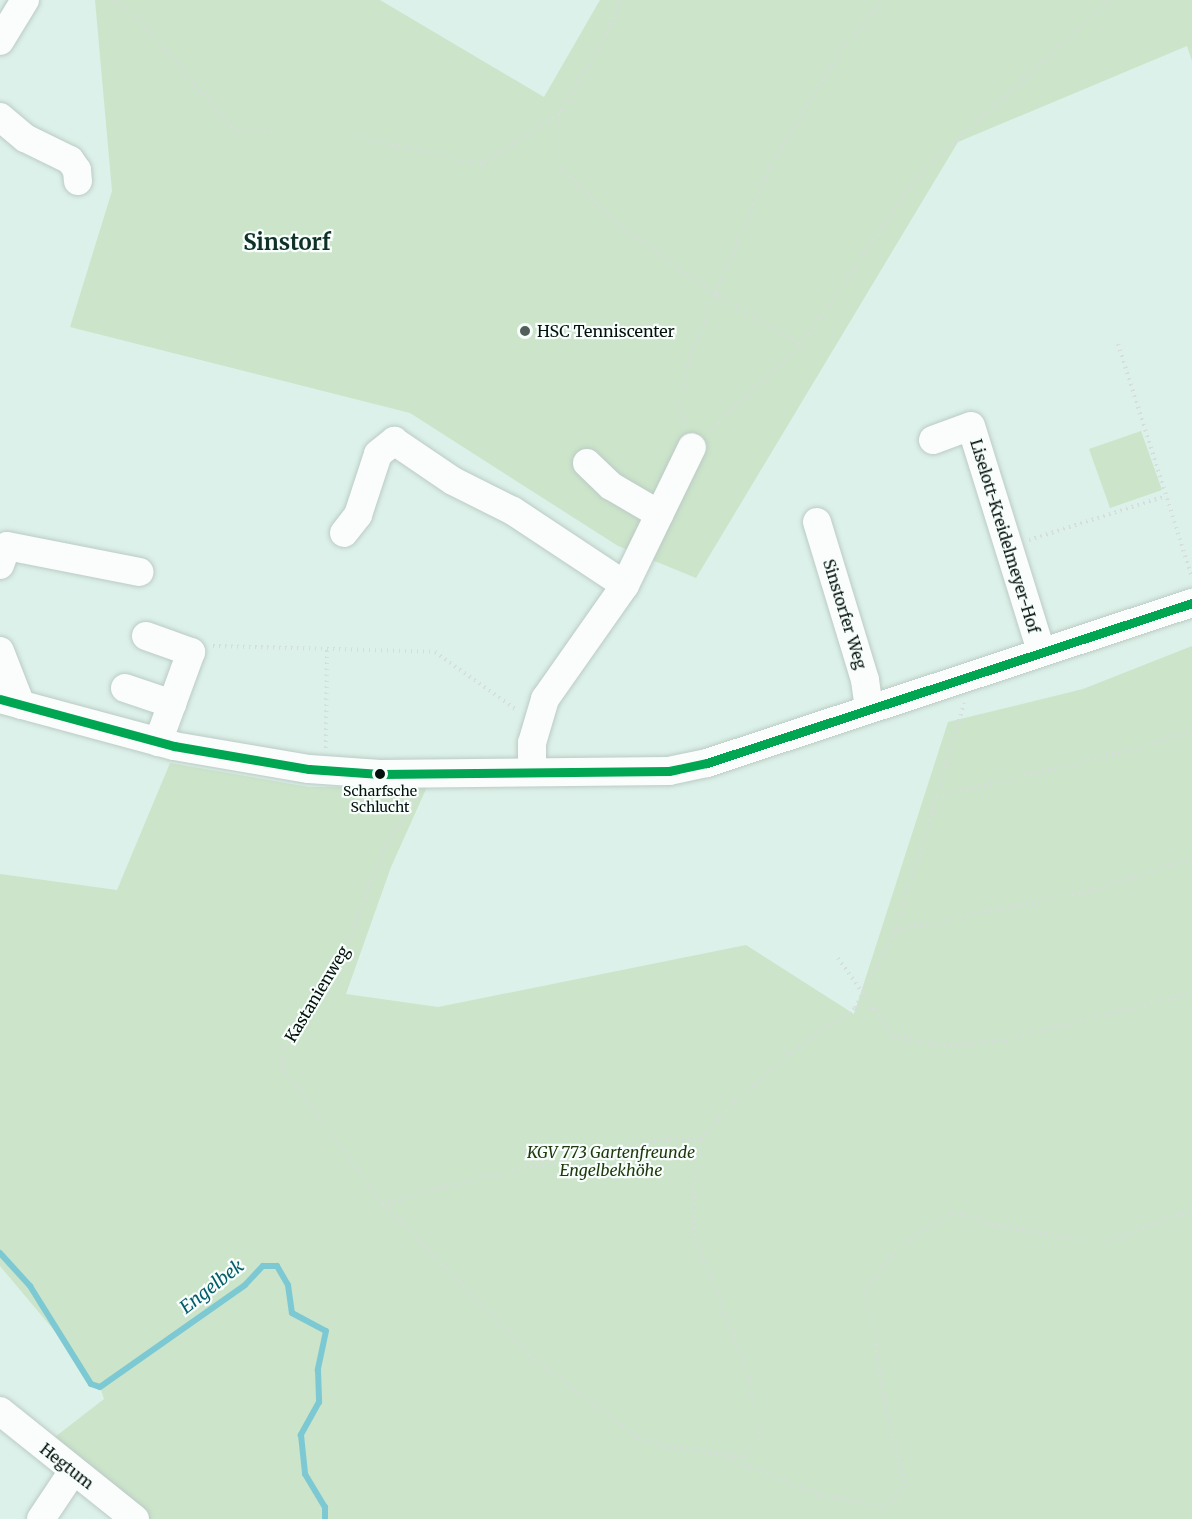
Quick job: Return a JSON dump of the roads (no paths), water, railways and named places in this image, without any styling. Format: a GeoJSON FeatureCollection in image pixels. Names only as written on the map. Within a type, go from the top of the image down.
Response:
{"type":"FeatureCollection","features":[{"type":"Feature","properties":{"kind":"street"},"geometry":{"type":"LineString","coordinates":[[0,41],[25,0]]}},
{"type":"Feature","properties":{"kind":"street"},"geometry":{"type":"LineString","coordinates":[[0,117],[25,138],[69,160],[77,170],[78,181]]}},
{"type":"Feature","properties":{"kind":"street","name":"Liselott-Kreidelmeyer-Hof"},"geometry":{"type":"LineString","coordinates":[[933,440],[971,426],[1041,651]]}},
{"type":"Feature","properties":{"kind":"street"},"geometry":{"type":"LineString","coordinates":[[344,533],[358,515],[378,454],[394,441],[453,482],[513,511],[625,585]]}},
{"type":"Feature","properties":{"kind":"street"},"geometry":{"type":"LineString","coordinates":[[532,770],[532,743],[545,699],[625,585],[692,447]]}},
{"type":"Feature","properties":{"kind":"street"},"geometry":{"type":"LineString","coordinates":[[587,463],[611,486],[659,514]]}},
{"type":"Feature","properties":{"kind":"street","name":"Sinstorfer Weg"},"geometry":{"type":"LineString","coordinates":[[817,522],[865,680],[869,708]]}},
{"type":"Feature","properties":{"kind":"street"},"geometry":{"type":"LineString","coordinates":[[0,565],[7,546],[139,572]]}},
{"type":"Feature","properties":{"kind":"street"},"geometry":{"type":"LineString","coordinates":[[0,651],[11,702],[158,742],[242,760],[325,770],[433,773],[532,770],[669,771],[707,763],[973,673],[1192,603]]}},
{"type":"Feature","properties":{"kind":"street"},"geometry":{"type":"LineString","coordinates":[[146,636],[191,652],[158,742]]}},
{"type":"Feature","properties":{"kind":"street"},"geometry":{"type":"LineString","coordinates":[[125,688],[172,704]]}},
{"type":"Feature","properties":{"kind":"street","name":"Hegtum"},"geometry":{"type":"LineString","coordinates":[[0,1411],[135,1519]]}},
{"type":"Feature","properties":{"kind":"street"},"geometry":{"type":"LineString","coordinates":[[40,1519],[73,1471]]}},
{"type":"Feature","properties":{"kind":"waterway","name":"Engelbek"},"geometry":{"type":"LineString","coordinates":[[0,1253],[30,1286],[91,1384],[100,1387],[245,1285],[263,1266],[277,1266],[288,1285],[292,1313],[326,1331],[318,1370],[319,1402],[301,1435],[305,1474],[325,1507],[325,1519]]}},
{"type":"Feature","properties":{"kind":"place","name":"HSC Tenniscenter"},"geometry":{"type":"Point","coordinates":[525,331]}},
{"type":"Feature","properties":{"kind":"place","name":"Scharfsche Schlucht"},"geometry":{"type":"Point","coordinates":[380,774]}},
{"type":"Feature","properties":{"kind":"district","name":"Sinstorf"},"geometry":{"type":"Point","coordinates":[287,243]}},
{"type":"Feature","properties":{"kind":"park label","name":"KGV 773 Gartenfreunde Engelbekhöhe"},"geometry":{"type":"Point","coordinates":[611,1161]}}]}
